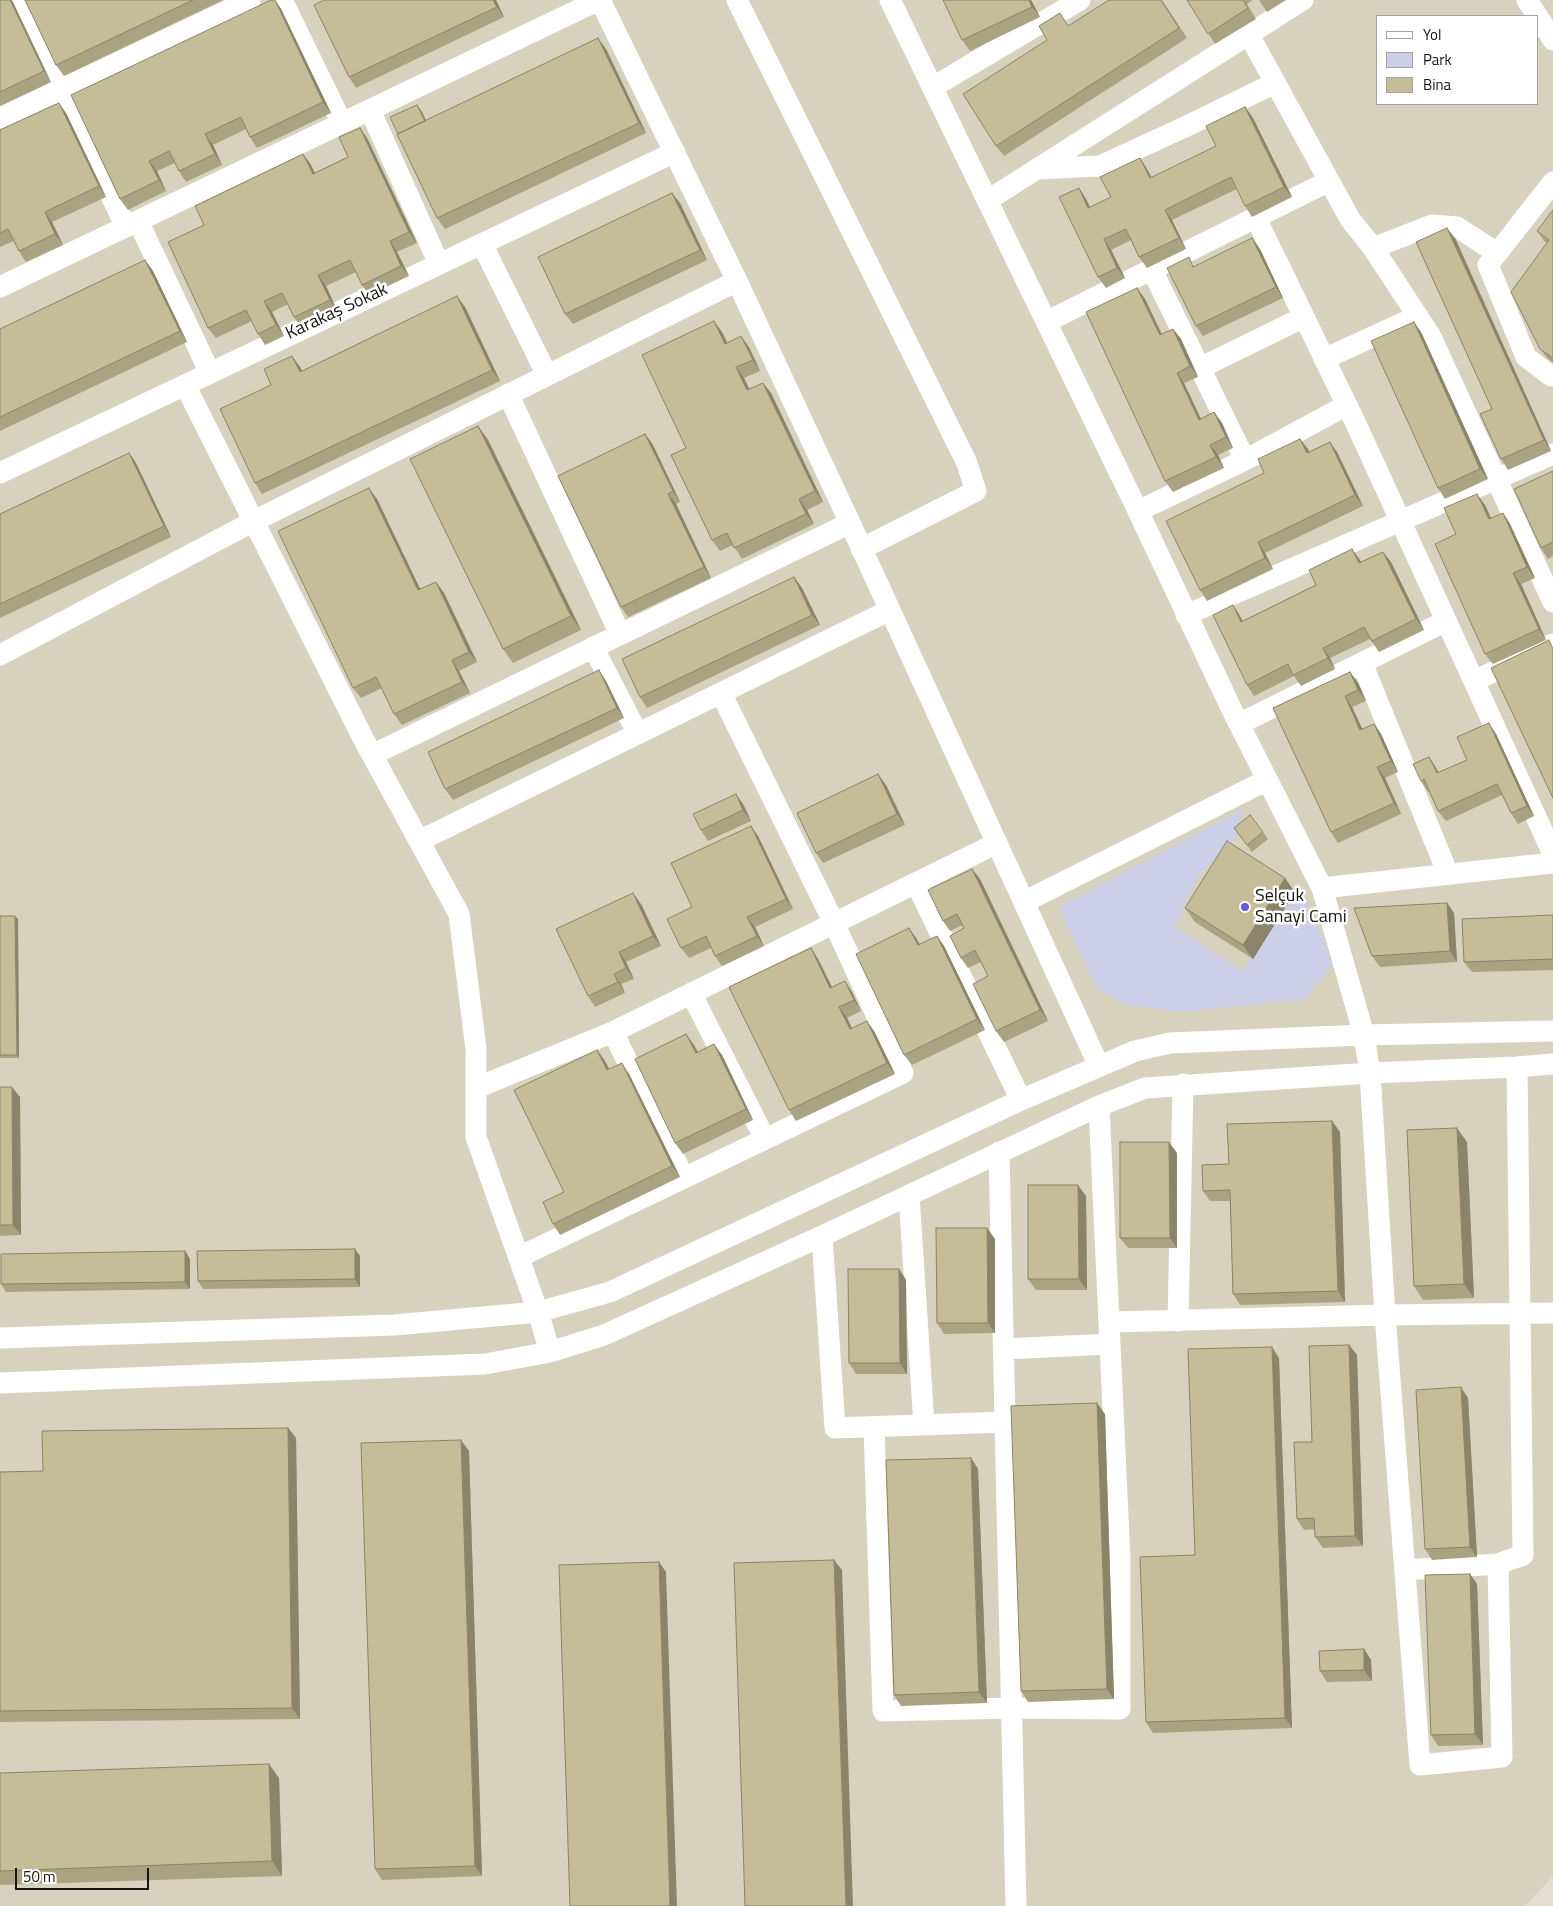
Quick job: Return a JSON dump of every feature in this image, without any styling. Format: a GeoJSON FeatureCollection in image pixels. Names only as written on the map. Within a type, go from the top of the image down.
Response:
{"type":"FeatureCollection","features":[{"type":"Feature","properties":{"kind":"street"},"geometry":{"type":"LineString","coordinates":[[18,0],[60,89],[210,373]]}},
{"type":"Feature","properties":{"kind":"street"},"geometry":{"type":"LineString","coordinates":[[0,118],[250,0]]}},
{"type":"Feature","properties":{"kind":"street"},"geometry":{"type":"LineString","coordinates":[[282,0],[342,123]]}},
{"type":"Feature","properties":{"kind":"street"},"geometry":{"type":"LineString","coordinates":[[0,287],[599,0],[675,152],[862,548],[1099,1066]]}},
{"type":"Feature","properties":{"kind":"street"},"geometry":{"type":"LineString","coordinates":[[737,0],[966,461],[976,491],[862,548]]}},
{"type":"Feature","properties":{"kind":"street"},"geometry":{"type":"LineString","coordinates":[[890,0],[1138,511],[1239,724],[1322,888],[1364,1035],[1370,1073],[1385,1316],[1420,1765],[1502,1757],[1498,1564]]}},
{"type":"Feature","properties":{"kind":"street"},"geometry":{"type":"LineString","coordinates":[[933,87],[1080,0]]}},
{"type":"Feature","properties":{"kind":"street"},"geometry":{"type":"LineString","coordinates":[[988,200],[1304,0]]}},
{"type":"Feature","properties":{"kind":"street"},"geometry":{"type":"LineString","coordinates":[[1527,0],[1547,15],[1553,40]]}},
{"type":"Feature","properties":{"kind":"street"},"geometry":{"type":"LineString","coordinates":[[1249,35],[1350,219],[1372,248],[1430,335],[1553,602]]}},
{"type":"Feature","properties":{"kind":"street"},"geometry":{"type":"LineString","coordinates":[[1037,169],[1100,166],[1275,83]]}},
{"type":"Feature","properties":{"kind":"street"},"geometry":{"type":"LineString","coordinates":[[370,110],[439,264]]}},
{"type":"Feature","properties":{"kind":"street","name":"Karakaş Sokak"},"geometry":{"type":"LineString","coordinates":[[0,473],[675,152]]}},
{"type":"Feature","properties":{"kind":"street"},"geometry":{"type":"LineString","coordinates":[[1046,322],[1329,181]]}},
{"type":"Feature","properties":{"kind":"street"},"geometry":{"type":"LineString","coordinates":[[1553,182],[1488,264],[1526,357],[1553,376]]}},
{"type":"Feature","properties":{"kind":"street"},"geometry":{"type":"LineString","coordinates":[[1256,218],[1347,405],[1553,854]]}},
{"type":"Feature","properties":{"kind":"street"},"geometry":{"type":"LineString","coordinates":[[1372,248],[1432,225],[1457,227],[1497,253]]}},
{"type":"Feature","properties":{"kind":"street"},"geometry":{"type":"LineString","coordinates":[[482,244],[547,375]]}},
{"type":"Feature","properties":{"kind":"street"},"geometry":{"type":"LineString","coordinates":[[1152,270],[1245,460]]}},
{"type":"Feature","properties":{"kind":"street"},"geometry":{"type":"LineString","coordinates":[[0,655],[254,521],[736,281]]}},
{"type":"Feature","properties":{"kind":"street"},"geometry":{"type":"LineString","coordinates":[[1324,358],[1418,316]]}},
{"type":"Feature","properties":{"kind":"street"},"geometry":{"type":"LineString","coordinates":[[1200,368],[1304,317]]}},
{"type":"Feature","properties":{"kind":"street"},"geometry":{"type":"LineString","coordinates":[[186,385],[372,755],[459,914],[476,1049],[476,1136],[538,1312],[550,1352]]}},
{"type":"Feature","properties":{"kind":"street"},"geometry":{"type":"LineString","coordinates":[[508,394],[620,634]]}},
{"type":"Feature","properties":{"kind":"street"},"geometry":{"type":"LineString","coordinates":[[1138,511],[1245,460],[1347,405]]}},
{"type":"Feature","properties":{"kind":"street"},"geometry":{"type":"LineString","coordinates":[[1186,615],[1553,454]]}},
{"type":"Feature","properties":{"kind":"street"},"geometry":{"type":"LineString","coordinates":[[372,755],[850,523]]}},
{"type":"Feature","properties":{"kind":"street"},"geometry":{"type":"LineString","coordinates":[[419,841],[890,610]]}},
{"type":"Feature","properties":{"kind":"street"},"geometry":{"type":"LineString","coordinates":[[1239,724],[1446,621]]}},
{"type":"Feature","properties":{"kind":"street"},"geometry":{"type":"LineString","coordinates":[[1474,681],[1553,644]]}},
{"type":"Feature","properties":{"kind":"street"},"geometry":{"type":"LineString","coordinates":[[594,647],[638,734]]}},
{"type":"Feature","properties":{"kind":"street"},"geometry":{"type":"LineString","coordinates":[[1362,663],[1448,874]]}},
{"type":"Feature","properties":{"kind":"street"},"geometry":{"type":"LineString","coordinates":[[519,1257],[903,1073],[834,923],[721,693]]}},
{"type":"Feature","properties":{"kind":"street"},"geometry":{"type":"LineString","coordinates":[[1024,902],[1267,780]]}},
{"type":"Feature","properties":{"kind":"street"},"geometry":{"type":"LineString","coordinates":[[476,1088],[613,1032],[997,843]]}},
{"type":"Feature","properties":{"kind":"street"},"geometry":{"type":"LineString","coordinates":[[1322,888],[1553,863]]}},
{"type":"Feature","properties":{"kind":"street"},"geometry":{"type":"LineString","coordinates":[[916,882],[1021,1100]]}},
{"type":"Feature","properties":{"kind":"street"},"geometry":{"type":"LineString","coordinates":[[691,993],[764,1139]]}},
{"type":"Feature","properties":{"kind":"street"},"geometry":{"type":"LineString","coordinates":[[0,1338],[394,1325],[538,1312],[610,1292],[1021,1100],[1135,1051],[1170,1043],[1364,1035],[1553,1031]]}},
{"type":"Feature","properties":{"kind":"street"},"geometry":{"type":"LineString","coordinates":[[613,1032],[684,1178]]}},
{"type":"Feature","properties":{"kind":"street"},"geometry":{"type":"LineString","coordinates":[[0,1383],[485,1364],[550,1352],[604,1334],[822,1236],[1099,1106],[1145,1088],[1182,1084],[1553,1064]]}},
{"type":"Feature","properties":{"kind":"street"},"geometry":{"type":"LineString","coordinates":[[1404,1570],[1498,1564],[1523,1555],[1517,1067]]}},
{"type":"Feature","properties":{"kind":"street"},"geometry":{"type":"LineString","coordinates":[[1178,1321],[1182,1084]]}},
{"type":"Feature","properties":{"kind":"street"},"geometry":{"type":"LineString","coordinates":[[874,1427],[883,1711],[1011,1708],[1120,1709],[1120,1560],[1099,1106]]}},
{"type":"Feature","properties":{"kind":"street"},"geometry":{"type":"LineString","coordinates":[[999,1152],[1016,1906]]}},
{"type":"Feature","properties":{"kind":"street"},"geometry":{"type":"LineString","coordinates":[[909,1195],[924,1425]]}},
{"type":"Feature","properties":{"kind":"street"},"geometry":{"type":"LineString","coordinates":[[822,1236],[835,1428],[1005,1422]]}},
{"type":"Feature","properties":{"kind":"street"},"geometry":{"type":"LineString","coordinates":[[1108,1322],[1553,1313]]}},
{"type":"Feature","properties":{"kind":"street"},"geometry":{"type":"LineString","coordinates":[[1004,1349],[1110,1344]]}},
{"type":"Feature","properties":{"kind":"shaded area"},"geometry":{"type":"Polygon","coordinates":[[[0,0],[1553,0],[1553,1876],[1525,1906],[0,1906],[0,0]]]}},
{"type":"Feature","properties":{"kind":"green space"},"geometry":{"type":"Polygon","coordinates":[[[1243,809],[1235,838],[1199,875],[1174,927],[1243,971],[1273,925],[1300,890],[1312,913],[1333,964],[1305,999],[1181,1012],[1124,1004],[1097,989],[1059,907],[1243,809]]]}},
{"type":"Feature","properties":{"kind":"building"},"geometry":{"type":"Polygon","coordinates":[[[0,0],[10,0],[44,71],[0,92],[0,0]]]}},
{"type":"Feature","properties":{"kind":"building"},"geometry":{"type":"Polygon","coordinates":[[[25,0],[193,0],[56,65],[25,0]]]}},
{"type":"Feature","properties":{"kind":"building"},"geometry":{"type":"Polygon","coordinates":[[[271,0],[275,0],[323,102],[250,137],[241,117],[205,134],[215,154],[179,171],[169,151],[149,161],[159,180],[120,199],[71,95],[271,0]]]}},
{"type":"Feature","properties":{"kind":"building"},"geometry":{"type":"Polygon","coordinates":[[[324,0],[493,0],[497,7],[349,77],[314,5],[324,0]]]}},
{"type":"Feature","properties":{"kind":"building"},"geometry":{"type":"Polygon","coordinates":[[[943,0],[1029,0],[1032,7],[962,40],[943,0]]]}},
{"type":"Feature","properties":{"kind":"building"},"geometry":{"type":"Polygon","coordinates":[[[1109,0],[1161,0],[1179,28],[996,146],[963,94],[1047,40],[1039,26],[1060,13],[1068,26],[1109,0]]]}},
{"type":"Feature","properties":{"kind":"building"},"geometry":{"type":"Polygon","coordinates":[[[1187,0],[1243,0],[1248,8],[1208,34],[1187,0]]]}},
{"type":"Feature","properties":{"kind":"building"},"geometry":{"type":"Polygon","coordinates":[[[598,38],[639,123],[437,218],[397,134],[598,38]]]}},
{"type":"Feature","properties":{"kind":"building"},"geometry":{"type":"Polygon","coordinates":[[[59,103],[99,186],[45,212],[55,234],[19,251],[8,229],[0,233],[0,130],[59,103]]]}},
{"type":"Feature","properties":{"kind":"building"},"geometry":{"type":"Polygon","coordinates":[[[417,105],[425,121],[398,134],[390,117],[417,105]]]}},
{"type":"Feature","properties":{"kind":"building"},"geometry":{"type":"Polygon","coordinates":[[[1245,107],[1284,187],[1245,206],[1231,177],[1165,210],[1179,238],[1139,257],[1126,229],[1104,239],[1117,268],[1098,277],[1059,197],[1079,188],[1088,208],[1111,197],[1100,177],[1140,158],[1150,178],[1216,146],[1206,126],[1245,107]]]}},
{"type":"Feature","properties":{"kind":"building"},"geometry":{"type":"Polygon","coordinates":[[[360,128],[409,232],[390,241],[401,266],[362,285],[350,260],[318,275],[330,300],[294,317],[282,293],[264,301],[276,325],[258,334],[246,310],[208,328],[168,242],[204,225],[195,206],[303,154],[313,174],[348,157],[339,137],[360,128]]]}},
{"type":"Feature","properties":{"kind":"building"},"geometry":{"type":"Polygon","coordinates":[[[672,193],[700,250],[565,314],[538,257],[672,193]]]}},
{"type":"Feature","properties":{"kind":"building"},"geometry":{"type":"Polygon","coordinates":[[[1553,210],[1553,358],[1540,349],[1511,292],[1549,240],[1537,231],[1553,210]]]}},
{"type":"Feature","properties":{"kind":"building"},"geometry":{"type":"Polygon","coordinates":[[[1447,228],[1544,440],[1501,459],[1480,414],[1492,409],[1416,242],[1447,228]]]}},
{"type":"Feature","properties":{"kind":"building"},"geometry":{"type":"Polygon","coordinates":[[[1252,238],[1276,287],[1196,326],[1167,268],[1189,257],[1193,267],[1252,238]]]}},
{"type":"Feature","properties":{"kind":"building"},"geometry":{"type":"Polygon","coordinates":[[[145,260],[180,331],[0,417],[0,329],[145,260]]]}},
{"type":"Feature","properties":{"kind":"building"},"geometry":{"type":"Polygon","coordinates":[[[1137,288],[1160,335],[1173,329],[1190,366],[1177,373],[1199,420],[1214,412],[1226,437],[1210,445],[1216,457],[1165,481],[1086,312],[1137,288]]]}},
{"type":"Feature","properties":{"kind":"building"},"geometry":{"type":"Polygon","coordinates":[[[457,296],[492,370],[255,483],[220,409],[271,385],[264,369],[292,356],[300,372],[457,296]]]}},
{"type":"Feature","properties":{"kind":"building"},"geometry":{"type":"Polygon","coordinates":[[[714,321],[725,344],[741,336],[753,360],[736,367],[747,390],[763,383],[815,491],[799,499],[806,514],[734,548],[727,533],[712,540],[671,455],[686,448],[642,355],[714,321]]]}},
{"type":"Feature","properties":{"kind":"building"},"geometry":{"type":"Polygon","coordinates":[[[1414,322],[1480,469],[1438,488],[1371,341],[1414,322]]]}},
{"type":"Feature","properties":{"kind":"building"},"geometry":{"type":"Polygon","coordinates":[[[478,426],[571,616],[503,649],[410,459],[478,426]]]}},
{"type":"Feature","properties":{"kind":"building"},"geometry":{"type":"Polygon","coordinates":[[[645,434],[673,491],[668,494],[704,567],[621,607],[558,476],[645,434]]]}},
{"type":"Feature","properties":{"kind":"building"},"geometry":{"type":"Polygon","coordinates":[[[1300,439],[1307,453],[1330,442],[1355,495],[1258,542],[1265,558],[1200,590],[1166,521],[1264,473],[1258,459],[1300,439]]]}},
{"type":"Feature","properties":{"kind":"building"},"geometry":{"type":"Polygon","coordinates":[[[129,453],[164,526],[0,604],[0,514],[129,453]]]}},
{"type":"Feature","properties":{"kind":"building"},"geometry":{"type":"Polygon","coordinates":[[[1553,471],[1553,542],[1541,548],[1514,489],[1553,471]]]}},
{"type":"Feature","properties":{"kind":"building"},"geometry":{"type":"Polygon","coordinates":[[[369,488],[418,590],[436,582],[469,652],[452,660],[462,682],[394,714],[376,677],[353,688],[278,531],[369,488]]]}},
{"type":"Feature","properties":{"kind":"building"},"geometry":{"type":"Polygon","coordinates":[[[1477,494],[1489,519],[1503,513],[1527,567],[1513,573],[1539,629],[1485,654],[1435,544],[1456,534],[1444,508],[1477,494]]]}},
{"type":"Feature","properties":{"kind":"building"},"geometry":{"type":"Polygon","coordinates":[[[1352,549],[1359,563],[1383,552],[1416,619],[1372,641],[1364,627],[1323,648],[1328,658],[1293,675],[1288,664],[1247,685],[1213,615],[1233,605],[1241,622],[1316,585],[1309,570],[1352,549]]]}},
{"type":"Feature","properties":{"kind":"building"},"geometry":{"type":"Polygon","coordinates":[[[794,577],[812,615],[640,697],[622,659],[794,577]]]}},
{"type":"Feature","properties":{"kind":"building"},"geometry":{"type":"Polygon","coordinates":[[[1549,640],[1553,649],[1553,798],[1491,668],[1549,640]]]}},
{"type":"Feature","properties":{"kind":"building"},"geometry":{"type":"Polygon","coordinates":[[[599,670],[617,708],[445,789],[428,752],[599,670]]]}},
{"type":"Feature","properties":{"kind":"building"},"geometry":{"type":"Polygon","coordinates":[[[1350,672],[1358,690],[1345,696],[1360,730],[1374,724],[1391,761],[1377,767],[1394,803],[1331,832],[1273,708],[1350,672]]]}},
{"type":"Feature","properties":{"kind":"building"},"geometry":{"type":"Polygon","coordinates":[[[1489,723],[1527,806],[1511,813],[1497,784],[1438,811],[1424,779],[1421,781],[1413,764],[1429,757],[1437,773],[1467,760],[1457,737],[1489,723]]]}},
{"type":"Feature","properties":{"kind":"building"},"geometry":{"type":"Polygon","coordinates":[[[878,774],[897,814],[816,853],[797,813],[878,774]]]}},
{"type":"Feature","properties":{"kind":"building"},"geometry":{"type":"Polygon","coordinates":[[[736,794],[743,810],[701,830],[693,814],[736,794]]]}},
{"type":"Feature","properties":{"kind":"building"},"geometry":{"type":"Polygon","coordinates":[[[1250,815],[1263,832],[1247,845],[1234,828],[1250,815]]]}},
{"type":"Feature","properties":{"kind":"building"},"geometry":{"type":"Polygon","coordinates":[[[751,826],[786,899],[747,917],[757,936],[715,956],[706,936],[681,948],[667,919],[692,907],[671,863],[751,826]]]}},
{"type":"Feature","properties":{"kind":"building","name":"Selçuk Sanayi Cami"},"geometry":{"type":"Polygon","coordinates":[[[1227,841],[1285,878],[1243,945],[1185,908],[1227,841]]]}},
{"type":"Feature","properties":{"kind":"building"},"geometry":{"type":"Polygon","coordinates":[[[972,869],[1040,1010],[996,1031],[973,984],[988,976],[975,950],[961,958],[950,936],[964,928],[957,914],[943,921],[928,890],[972,869]]]}},
{"type":"Feature","properties":{"kind":"building"},"geometry":{"type":"Polygon","coordinates":[[[633,893],[653,936],[619,952],[626,968],[614,974],[618,982],[588,996],[556,929],[633,893]]]}},
{"type":"Feature","properties":{"kind":"building"},"geometry":{"type":"Polygon","coordinates":[[[1447,903],[1450,951],[1372,956],[1354,908],[1447,903]]]}},
{"type":"Feature","properties":{"kind":"building"},"geometry":{"type":"Polygon","coordinates":[[[1553,915],[1553,959],[1464,962],[1462,919],[1553,915]]]}},
{"type":"Feature","properties":{"kind":"building"},"geometry":{"type":"Polygon","coordinates":[[[0,916],[15,916],[17,1055],[0,1055],[0,916]]]}},
{"type":"Feature","properties":{"kind":"building"},"geometry":{"type":"Polygon","coordinates":[[[909,928],[918,945],[937,936],[977,1019],[904,1055],[856,954],[909,928]]]}},
{"type":"Feature","properties":{"kind":"building"},"geometry":{"type":"Polygon","coordinates":[[[811,948],[830,988],[845,981],[854,1000],[839,1007],[850,1029],[867,1021],[887,1063],[789,1110],[729,987],[811,948]]]}},
{"type":"Feature","properties":{"kind":"building"},"geometry":{"type":"Polygon","coordinates":[[[686,1034],[696,1053],[714,1044],[746,1109],[675,1143],[635,1059],[686,1034]]]}},
{"type":"Feature","properties":{"kind":"building"},"geometry":{"type":"Polygon","coordinates":[[[597,1050],[607,1070],[622,1063],[672,1166],[553,1224],[543,1202],[564,1192],[514,1090],[597,1050]]]}},
{"type":"Feature","properties":{"kind":"building"},"geometry":{"type":"Polygon","coordinates":[[[0,1087],[12,1087],[13,1225],[0,1225],[0,1087]]]}},
{"type":"Feature","properties":{"kind":"building"},"geometry":{"type":"Polygon","coordinates":[[[1332,1121],[1338,1291],[1233,1294],[1230,1190],[1203,1191],[1202,1165],[1229,1164],[1227,1124],[1332,1121]]]}},
{"type":"Feature","properties":{"kind":"building"},"geometry":{"type":"Polygon","coordinates":[[[1457,1128],[1464,1284],[1414,1286],[1407,1130],[1457,1128]]]}},
{"type":"Feature","properties":{"kind":"building"},"geometry":{"type":"Polygon","coordinates":[[[1120,1142],[1169,1142],[1170,1238],[1120,1238],[1120,1142]]]}},
{"type":"Feature","properties":{"kind":"building"},"geometry":{"type":"Polygon","coordinates":[[[1028,1185],[1078,1185],[1079,1279],[1028,1279],[1028,1185]]]}},
{"type":"Feature","properties":{"kind":"building"},"geometry":{"type":"Polygon","coordinates":[[[936,1228],[987,1228],[988,1323],[937,1323],[936,1228]]]}},
{"type":"Feature","properties":{"kind":"building"},"geometry":{"type":"Polygon","coordinates":[[[355,1249],[355,1279],[198,1281],[197,1251],[355,1249]]]}},
{"type":"Feature","properties":{"kind":"building"},"geometry":{"type":"Polygon","coordinates":[[[185,1251],[185,1282],[1,1284],[1,1254],[185,1251]]]}},
{"type":"Feature","properties":{"kind":"building"},"geometry":{"type":"Polygon","coordinates":[[[848,1269],[899,1269],[900,1363],[849,1363],[848,1269]]]}},
{"type":"Feature","properties":{"kind":"building"},"geometry":{"type":"Polygon","coordinates":[[[1349,1345],[1355,1536],[1315,1537],[1314,1518],[1297,1519],[1294,1442],[1312,1442],[1309,1346],[1349,1345]]]}},
{"type":"Feature","properties":{"kind":"building"},"geometry":{"type":"Polygon","coordinates":[[[1272,1347],[1285,1718],[1146,1722],[1140,1557],[1195,1555],[1188,1349],[1272,1347]]]}},
{"type":"Feature","properties":{"kind":"building"},"geometry":{"type":"Polygon","coordinates":[[[1461,1387],[1470,1547],[1425,1549],[1416,1390],[1461,1387]]]}},
{"type":"Feature","properties":{"kind":"building"},"geometry":{"type":"Polygon","coordinates":[[[1097,1403],[1107,1689],[1021,1691],[1011,1406],[1097,1403]]]}},
{"type":"Feature","properties":{"kind":"building"},"geometry":{"type":"Polygon","coordinates":[[[288,1428],[292,1708],[0,1711],[0,1472],[43,1471],[42,1431],[288,1428]]]}},
{"type":"Feature","properties":{"kind":"building"},"geometry":{"type":"Polygon","coordinates":[[[461,1440],[475,1866],[375,1869],[361,1443],[461,1440]]]}},
{"type":"Feature","properties":{"kind":"building"},"geometry":{"type":"Polygon","coordinates":[[[971,1458],[979,1692],[894,1695],[886,1460],[971,1458]]]}},
{"type":"Feature","properties":{"kind":"building"},"geometry":{"type":"Polygon","coordinates":[[[834,1560],[846,1906],[745,1906],[734,1563],[834,1560]]]}},
{"type":"Feature","properties":{"kind":"building"},"geometry":{"type":"Polygon","coordinates":[[[659,1562],[670,1906],[570,1906],[559,1565],[659,1562]]]}},
{"type":"Feature","properties":{"kind":"building"},"geometry":{"type":"Polygon","coordinates":[[[1470,1574],[1475,1734],[1431,1735],[1425,1575],[1470,1574]]]}},
{"type":"Feature","properties":{"kind":"building"},"geometry":{"type":"Polygon","coordinates":[[[1364,1649],[1364,1670],[1320,1671],[1319,1651],[1364,1649]]]}},
{"type":"Feature","properties":{"kind":"building"},"geometry":{"type":"Polygon","coordinates":[[[269,1764],[272,1861],[0,1871],[0,1773],[269,1764]]]}},
{"type":"Feature","properties":{"kind":"place","name":"Selçuk Sanayi Cami"},"geometry":{"type":"Point","coordinates":[1245,907]}}]}
